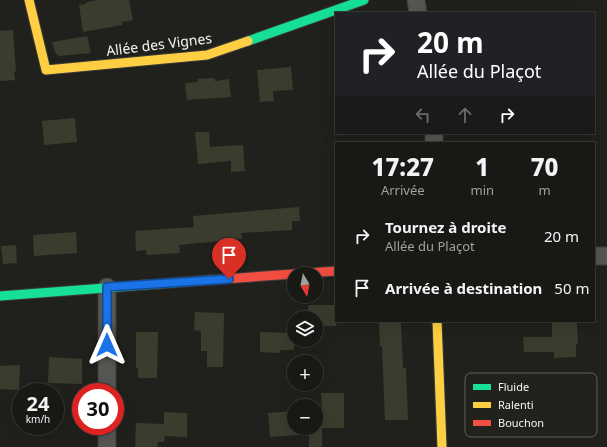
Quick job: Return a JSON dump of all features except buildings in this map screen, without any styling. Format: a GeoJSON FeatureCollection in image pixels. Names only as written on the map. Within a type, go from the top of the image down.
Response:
{"type":"FeatureCollection","features":[{"type":"Feature","properties":{"kind":"street","name":"Allée des Vignes"},"geometry":{"type":"LineString","coordinates":[[29,0],[46,70],[207,55],[364,0]]}},
{"type":"Feature","properties":{"kind":"street"},"geometry":{"type":"LineString","coordinates":[[416,0],[418,12]]}},
{"type":"Feature","properties":{"kind":"street"},"geometry":{"type":"LineString","coordinates":[[595,256],[607,256]]}},
{"type":"Feature","properties":{"kind":"street"},"geometry":{"type":"LineString","coordinates":[[0,296],[335,271]]}},
{"type":"Feature","properties":{"kind":"street"},"geometry":{"type":"LineString","coordinates":[[107,287],[107,383]]}},
{"type":"Feature","properties":{"kind":"street"},"geometry":{"type":"LineString","coordinates":[[437,322],[442,447]]}},
{"type":"Feature","properties":{"kind":"street"},"geometry":{"type":"LineString","coordinates":[[107,435],[107,447]]}},
{"type":"Feature","properties":{"kind":"traffic: fast"},"geometry":{"type":"LineString","coordinates":[[248,41],[364,0]]}},
{"type":"Feature","properties":{"kind":"traffic: fast"},"geometry":{"type":"LineString","coordinates":[[0,296],[210,280]]}},
{"type":"Feature","properties":{"kind":"traffic: slow"},"geometry":{"type":"LineString","coordinates":[[29,0],[46,70],[207,55],[248,41]]}},
{"type":"Feature","properties":{"kind":"traffic: slow"},"geometry":{"type":"LineString","coordinates":[[437,322],[442,447]]}},
{"type":"Feature","properties":{"kind":"traffic: jam"},"geometry":{"type":"LineString","coordinates":[[210,280],[335,271]]}},
{"type":"Feature","properties":{"kind":"route"},"geometry":{"type":"LineString","coordinates":[[107,345],[107,287],[229,279]]}}]}
